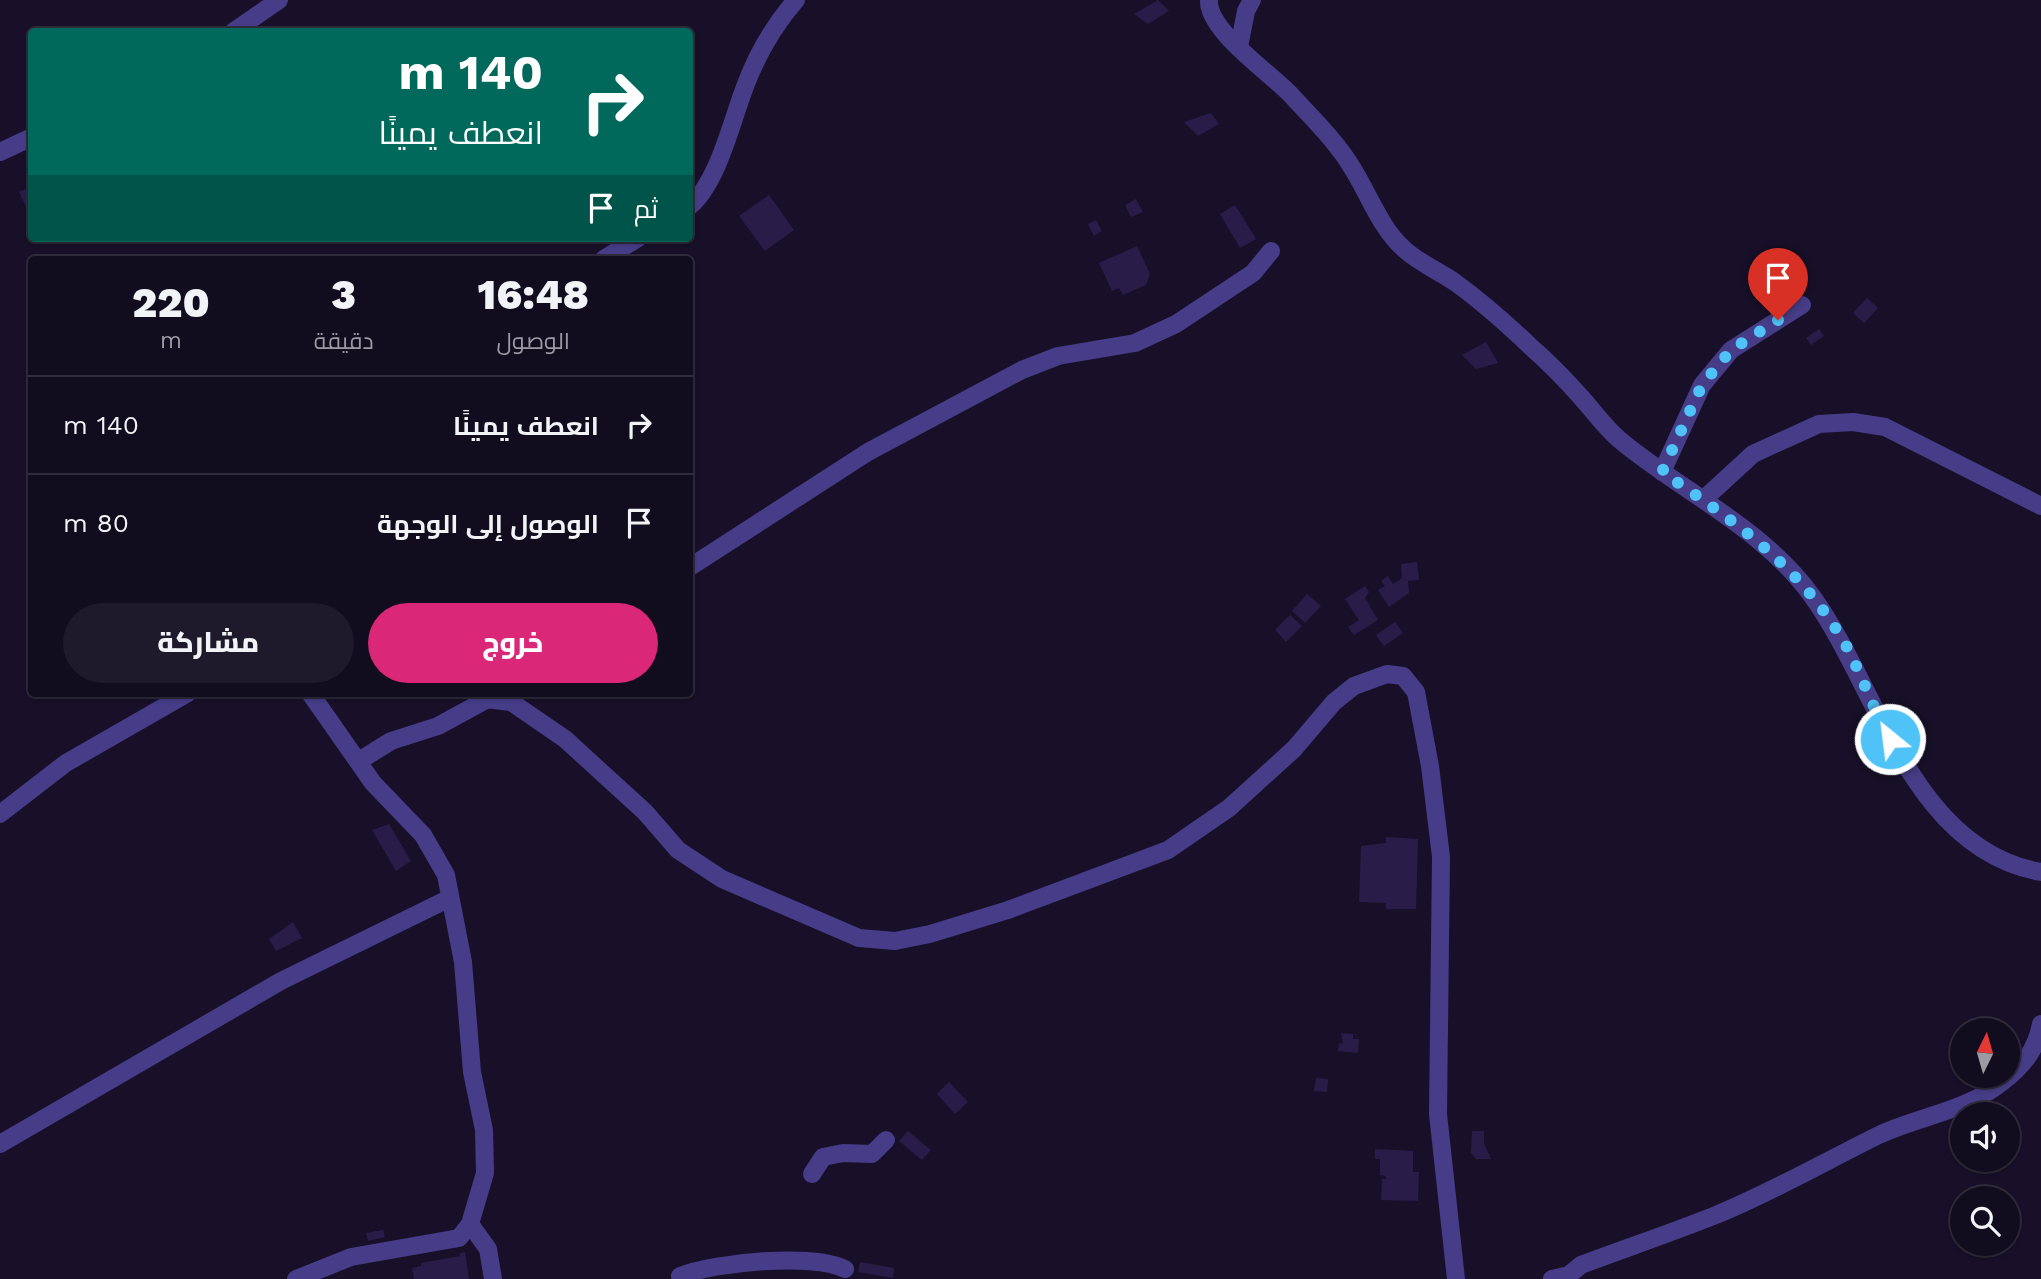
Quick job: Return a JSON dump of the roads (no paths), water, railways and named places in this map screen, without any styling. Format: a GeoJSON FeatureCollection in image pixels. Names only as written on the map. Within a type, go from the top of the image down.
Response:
{"type":"FeatureCollection","features":[{"type":"Feature","properties":{"kind":"street"},"geometry":{"type":"LineString","coordinates":[[239,28],[279,0]]}},
{"type":"Feature","properties":{"kind":"street"},"geometry":{"type":"LineString","coordinates":[[693,202],[708,183],[761,51],[775,24],[796,0]]}},
{"type":"Feature","properties":{"kind":"street"},"geometry":{"type":"LineString","coordinates":[[1209,0],[1211,17],[1218,28],[1264,67],[1331,138],[1401,246],[1493,312],[1577,392],[1617,438],[1765,546],[1808,590],[1845,644],[1868,699],[1890,739],[1938,810],[1983,847],[2008,862],[2041,872]]}},
{"type":"Feature","properties":{"kind":"street"},"geometry":{"type":"LineString","coordinates":[[1239,47],[1246,11],[1252,0]]}},
{"type":"Feature","properties":{"kind":"street"},"geometry":{"type":"LineString","coordinates":[[0,152],[28,139]]}},
{"type":"Feature","properties":{"kind":"street"},"geometry":{"type":"LineString","coordinates":[[609,256],[632,242]]}},
{"type":"Feature","properties":{"kind":"street"},"geometry":{"type":"LineString","coordinates":[[693,565],[868,452],[1011,375],[1058,356],[1135,343],[1176,324],[1253,273],[1271,251]]}},
{"type":"Feature","properties":{"kind":"street"},"geometry":{"type":"LineString","coordinates":[[1662,472],[1702,385],[1731,350],[1802,305]]}},
{"type":"Feature","properties":{"kind":"street"},"geometry":{"type":"LineString","coordinates":[[1704,499],[1753,454],[1819,425],[1853,422],[1885,427],[2041,506]]}},
{"type":"Feature","properties":{"kind":"street"},"geometry":{"type":"LineString","coordinates":[[494,697],[511,702],[565,739],[645,812],[678,850],[722,879],[859,938],[895,941],[930,934],[1008,910],[1168,850],[1229,808],[1294,749],[1334,702],[1354,686],[1387,674],[1403,676],[1416,692],[1430,766],[1441,857],[1438,1114],[1456,1279]]}},
{"type":"Feature","properties":{"kind":"street"},"geometry":{"type":"LineString","coordinates":[[0,814],[66,763],[181,697]]}},
{"type":"Feature","properties":{"kind":"street"},"geometry":{"type":"LineString","coordinates":[[296,1279],[351,1257],[459,1238],[470,1224],[485,1173],[484,1130],[472,1072],[463,962],[446,875],[423,835],[373,783],[313,697]]}},
{"type":"Feature","properties":{"kind":"street"},"geometry":{"type":"LineString","coordinates":[[359,761],[391,741],[438,726],[484,697]]}},
{"type":"Feature","properties":{"kind":"street"},"geometry":{"type":"LineString","coordinates":[[0,1144],[281,981],[450,898]]}},
{"type":"Feature","properties":{"kind":"street"},"geometry":{"type":"LineString","coordinates":[[1552,1279],[1583,1272],[1717,1214],[1833,1161],[1880,1135],[1973,1102],[2017,1070],[2039,1044],[2041,1024]]}},
{"type":"Feature","properties":{"kind":"street"},"geometry":{"type":"LineString","coordinates":[[812,1174],[822,1157],[843,1153],[872,1154],[886,1140]]}},
{"type":"Feature","properties":{"kind":"street"},"geometry":{"type":"LineString","coordinates":[[470,1224],[488,1248],[493,1279]]}},
{"type":"Feature","properties":{"kind":"street"},"geometry":{"type":"LineString","coordinates":[[681,1279],[680,1276],[696,1270],[734,1264],[816,1261],[832,1262],[845,1269]]}}]}
